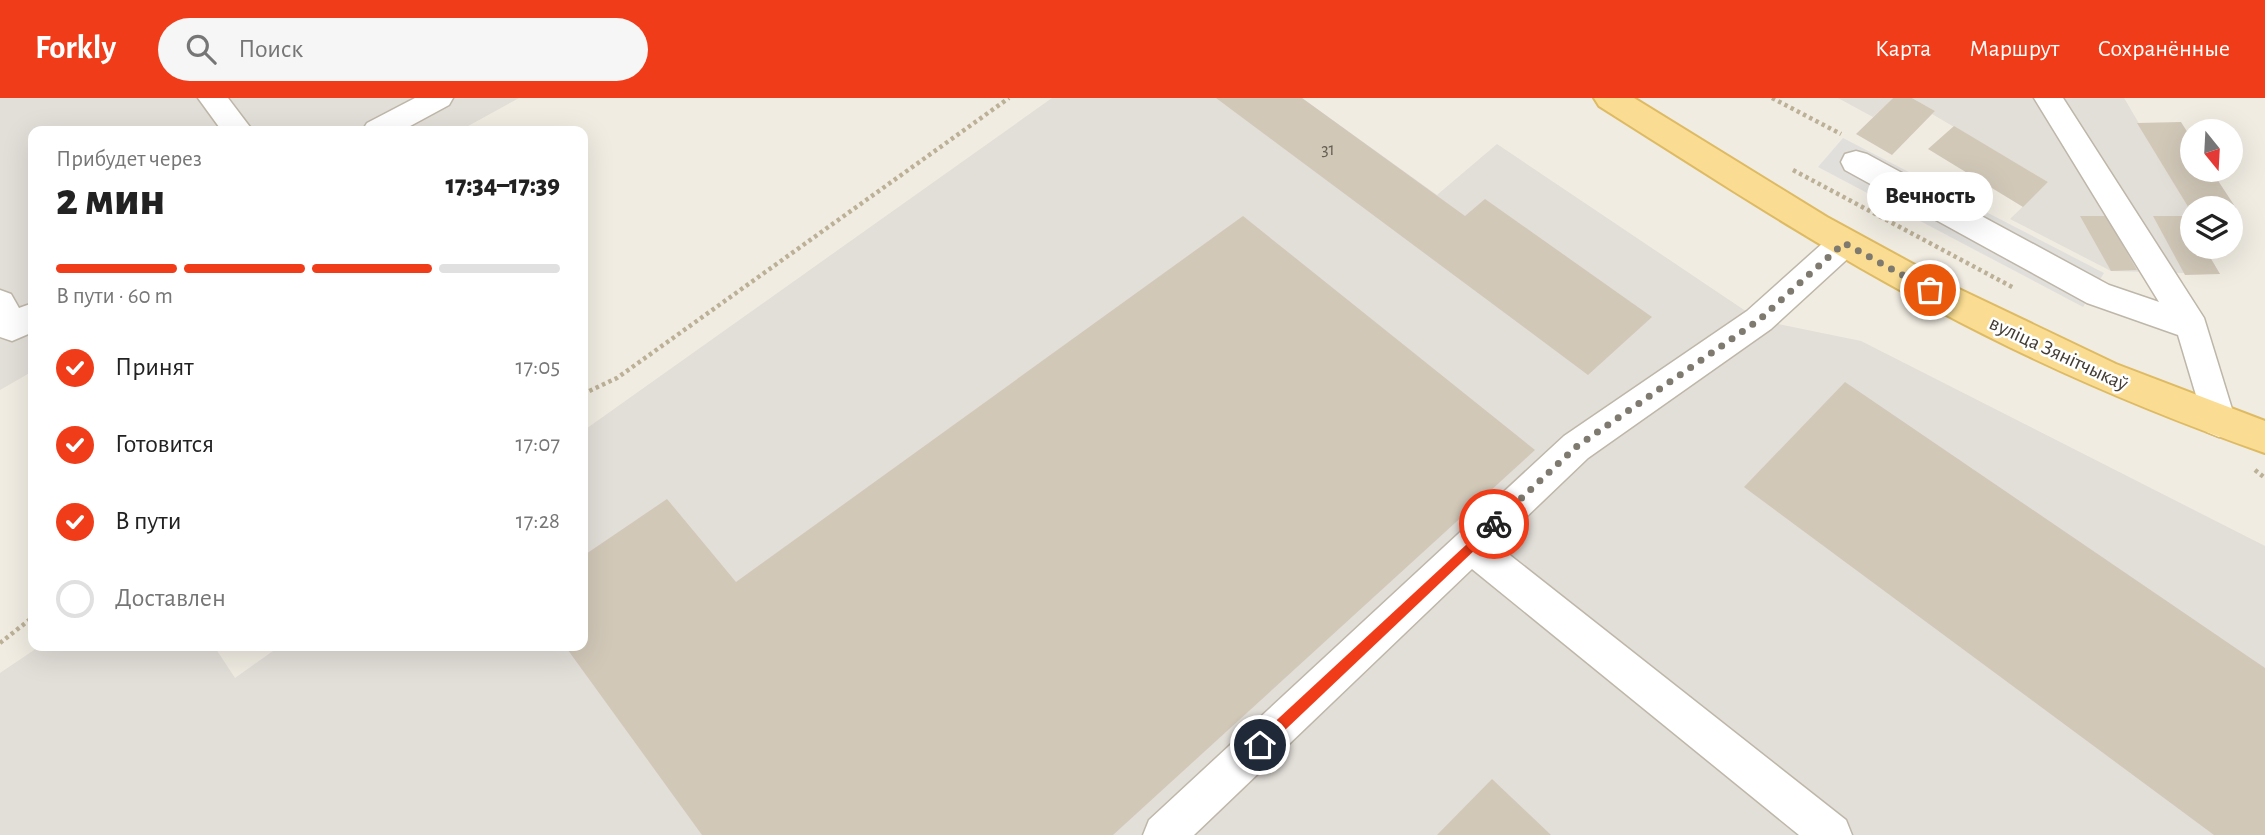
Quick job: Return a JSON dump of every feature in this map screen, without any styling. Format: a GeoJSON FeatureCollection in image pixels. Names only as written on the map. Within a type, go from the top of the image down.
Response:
{"type":"FeatureCollection","features":[{"type":"Feature","properties":{"kind":"main road","name":"вуліца Зянітчыкаў"},"geometry":{"type":"LineString","coordinates":[[1610,98],[1844,243],[2034,344],[2219,422],[2265,437]]}},
{"type":"Feature","properties":{"kind":"main road"},"geometry":{"type":"LineString","coordinates":[[2219,422],[2265,456]]}},
{"type":"Feature","properties":{"kind":"lane"},"geometry":{"type":"LineString","coordinates":[[212,98],[234,126]]}},
{"type":"Feature","properties":{"kind":"lane"},"geometry":{"type":"LineString","coordinates":[[386,126],[439,98]]}},
{"type":"Feature","properties":{"kind":"lane"},"geometry":{"type":"LineString","coordinates":[[2048,98],[2192,327],[2219,422]]}},
{"type":"Feature","properties":{"kind":"lane"},"geometry":{"type":"LineString","coordinates":[[1857,162],[2098,294],[2192,327]]}},
{"type":"Feature","properties":{"kind":"lane"},"geometry":{"type":"LineString","coordinates":[[1164,835],[1576,447],[1759,320],[1844,243]]}},
{"type":"Feature","properties":{"kind":"lane"},"geometry":{"type":"LineString","coordinates":[[0,303],[12,328],[28,319]]}},
{"type":"Feature","properties":{"kind":"lane"},"geometry":{"type":"LineString","coordinates":[[1470,546],[1831,835]]}},
{"type":"Feature","properties":{"kind":"path"},"geometry":{"type":"LineString","coordinates":[[588,392],[617,378],[1009,98]]}},
{"type":"Feature","properties":{"kind":"path"},"geometry":{"type":"LineString","coordinates":[[1772,98],[1841,134]]}},
{"type":"Feature","properties":{"kind":"path"},"geometry":{"type":"LineString","coordinates":[[0,643],[28,621]]}},
{"type":"Feature","properties":{"kind":"shaded area"},"geometry":{"type":"Polygon","coordinates":[[[0,98],[519,98],[468,126],[28,126],[28,374],[0,390],[0,98]]]}},
{"type":"Feature","properties":{"kind":"shaded area"},"geometry":{"type":"Polygon","coordinates":[[[1052,98],[1302,98],[1437,195],[1497,144],[1759,320],[1861,341],[2265,546],[2265,835],[0,835],[0,673],[33,651],[217,651],[235,678],[273,651],[588,651],[588,427],[1052,98]]]}},
{"type":"Feature","properties":{"kind":"shaded area"},"geometry":{"type":"Polygon","coordinates":[[[1838,98],[1893,98],[1873,117],[1838,98]]]}},
{"type":"Feature","properties":{"kind":"shaded area"},"geometry":{"type":"Polygon","coordinates":[[[1912,98],[2124,98],[2182,196],[2180,259],[2211,259],[2220,274],[2111,271],[2010,219],[2048,182],[1932,114],[1935,111],[1912,98]]]}},
{"type":"Feature","properties":{"kind":"shaded area"},"geometry":{"type":"Polygon","coordinates":[[[1843,138],[2104,273],[2083,307],[1818,167],[1843,138]]]}},
{"type":"Feature","properties":{"kind":"building"},"geometry":{"type":"Polygon","coordinates":[[[1216,98],[1302,98],[1465,216],[1485,199],[1652,317],[1588,375],[1216,98]]]}},
{"type":"Feature","properties":{"kind":"building"},"geometry":{"type":"Polygon","coordinates":[[[1893,98],[1912,98],[1935,111],[1892,155],[1856,134],[1893,98]]]}},
{"type":"Feature","properties":{"kind":"building"},"geometry":{"type":"Polygon","coordinates":[[[2180,122],[2180,182],[2219,182],[2228,196],[2181,196],[2137,123],[2180,122]]]}},
{"type":"Feature","properties":{"kind":"building"},"geometry":{"type":"Polygon","coordinates":[[[1954,126],[2048,182],[2023,207],[1928,149],[1954,126]]]}},
{"type":"Feature","properties":{"kind":"building"},"geometry":{"type":"Polygon","coordinates":[[[1243,216],[1535,450],[1113,835],[702,835],[569,651],[588,651],[588,553],[667,499],[736,582],[1243,216]]]}},
{"type":"Feature","properties":{"kind":"building"},"geometry":{"type":"Polygon","coordinates":[[[2080,216],[2106,216],[2137,270],[2111,271],[2080,216]]]}},
{"type":"Feature","properties":{"kind":"building"},"geometry":{"type":"Polygon","coordinates":[[[2153,216],[2180,216],[2180,259],[2211,259],[2220,274],[2185,275],[2153,216]]]}},
{"type":"Feature","properties":{"kind":"building"},"geometry":{"type":"Polygon","coordinates":[[[1845,382],[2265,668],[2265,835],[2214,835],[1744,487],[1845,382]]]}},
{"type":"Feature","properties":{"kind":"building"},"geometry":{"type":"Polygon","coordinates":[[[1492,779],[1551,835],[1437,835],[1492,779]]]}},
{"type":"Feature","properties":{"kind":"way so far"},"geometry":{"type":"LineString","coordinates":[[1494,524],[1576,447],[1759,320],[1844,243],[1930,290]]}},
{"type":"Feature","properties":{"kind":"place","name":"Вечность"},"geometry":{"type":"Point","coordinates":[1930,290]}},
{"type":"Feature","properties":{"kind":"route"},"geometry":{"type":"LineString","coordinates":[[1260,745],[1494,524]]}}]}
